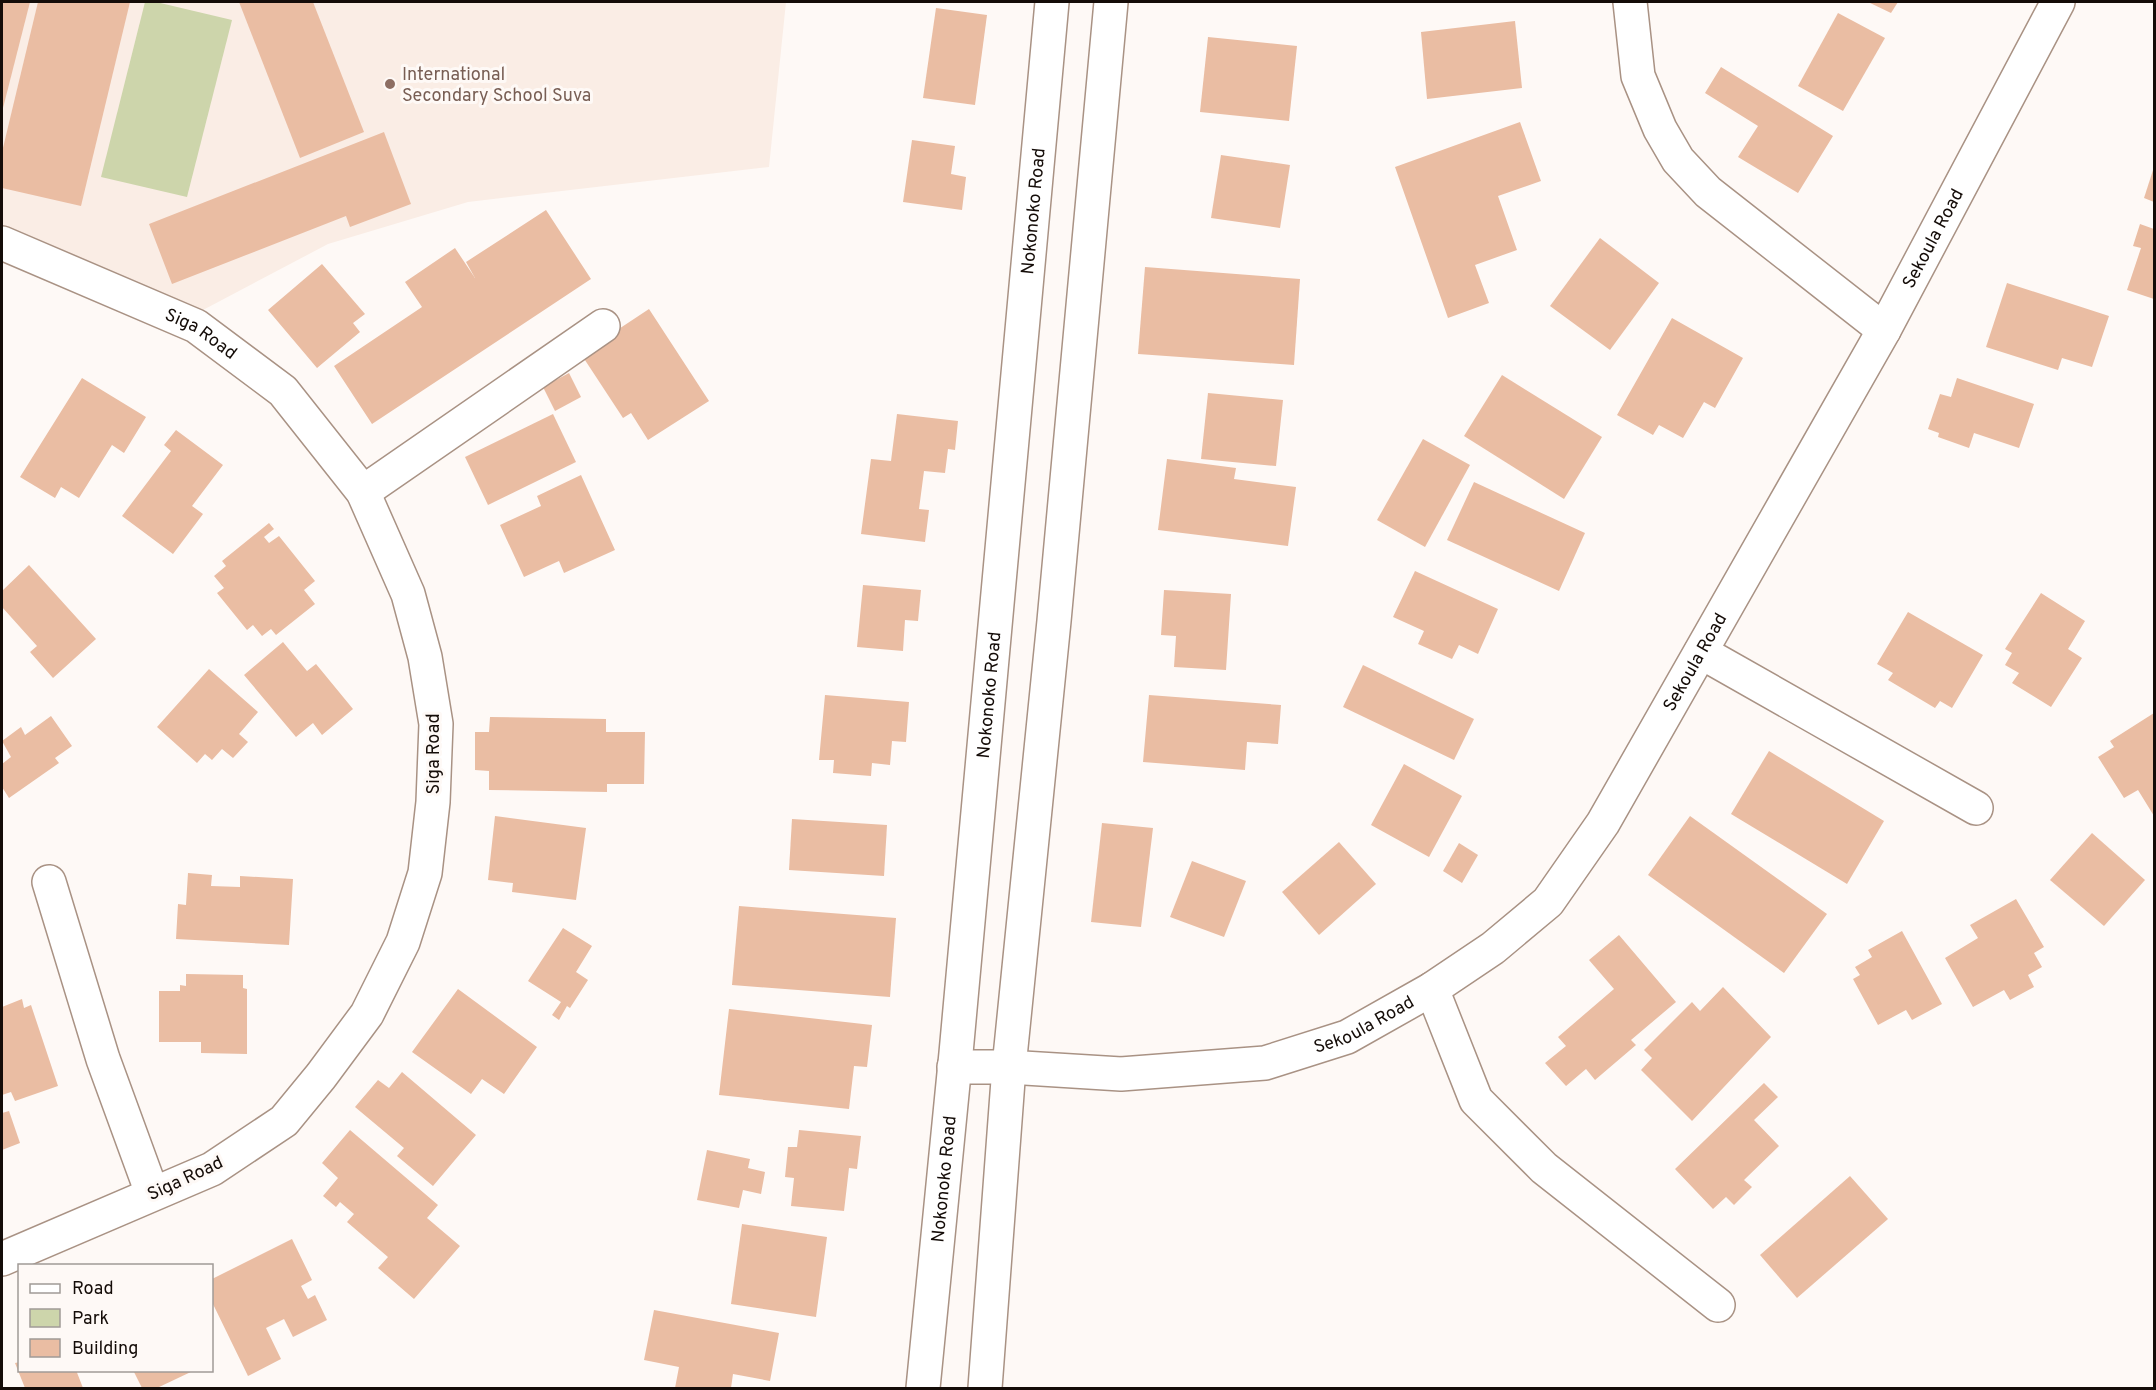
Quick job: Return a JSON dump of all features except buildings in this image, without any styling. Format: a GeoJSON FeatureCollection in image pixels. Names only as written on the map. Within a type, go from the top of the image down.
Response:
{"type":"FeatureCollection","features":[{"type":"Feature","properties":{"kind":"street","name":"Nokonoko Road"},"geometry":{"type":"LineString","coordinates":[[923,1389],[1052,2]]}},
{"type":"Feature","properties":{"kind":"street"},"geometry":{"type":"LineString","coordinates":[[985,1389],[1009,1067],[1056,598],[1111,2]]}},
{"type":"Feature","properties":{"kind":"street","name":"Sekoula Road"},"geometry":{"type":"LineString","coordinates":[[954,1067],[1009,1067],[1121,1074],[1265,1063],[1347,1037],[1432,989],[1493,948],[1548,902],[1603,823],[1884,330],[2058,2]]}},
{"type":"Feature","properties":{"kind":"street"},"geometry":{"type":"LineString","coordinates":[[1630,6],[1638,76],[1660,129],[1678,160],[1708,192],[1884,330]]}},
{"type":"Feature","properties":{"kind":"street","name":"Siga Road"},"geometry":{"type":"LineString","coordinates":[[2,243],[196,326],[283,391],[363,492],[408,594],[426,657],[436,724],[433,802],[425,873],[403,942],[367,1014],[284,1120],[212,1169],[2,1259]]}},
{"type":"Feature","properties":{"kind":"street"},"geometry":{"type":"LineString","coordinates":[[363,492],[603,326]]}},
{"type":"Feature","properties":{"kind":"street"},"geometry":{"type":"LineString","coordinates":[[1701,652],[1976,808]]}},
{"type":"Feature","properties":{"kind":"street"},"geometry":{"type":"LineString","coordinates":[[49,882],[103,1059],[152,1193]]}},
{"type":"Feature","properties":{"kind":"street"},"geometry":{"type":"LineString","coordinates":[[1432,989],[1476,1100],[1544,1168],[1718,1305]]}},
{"type":"Feature","properties":{"kind":"shaded area","name":"International Secondary School Suva"},"geometry":{"type":"Polygon","coordinates":[[[2,2],[786,2],[769,167],[468,202],[328,244],[203,310],[2,234],[2,2]]]}},
{"type":"Feature","properties":{"kind":"green space"},"geometry":{"type":"Polygon","coordinates":[[[145,2],[156,2],[232,20],[187,197],[101,177],[145,2]]]}},
{"type":"Feature","properties":{"kind":"place","name":"International Secondary School Suva"},"geometry":{"type":"Point","coordinates":[390,84]}}]}
